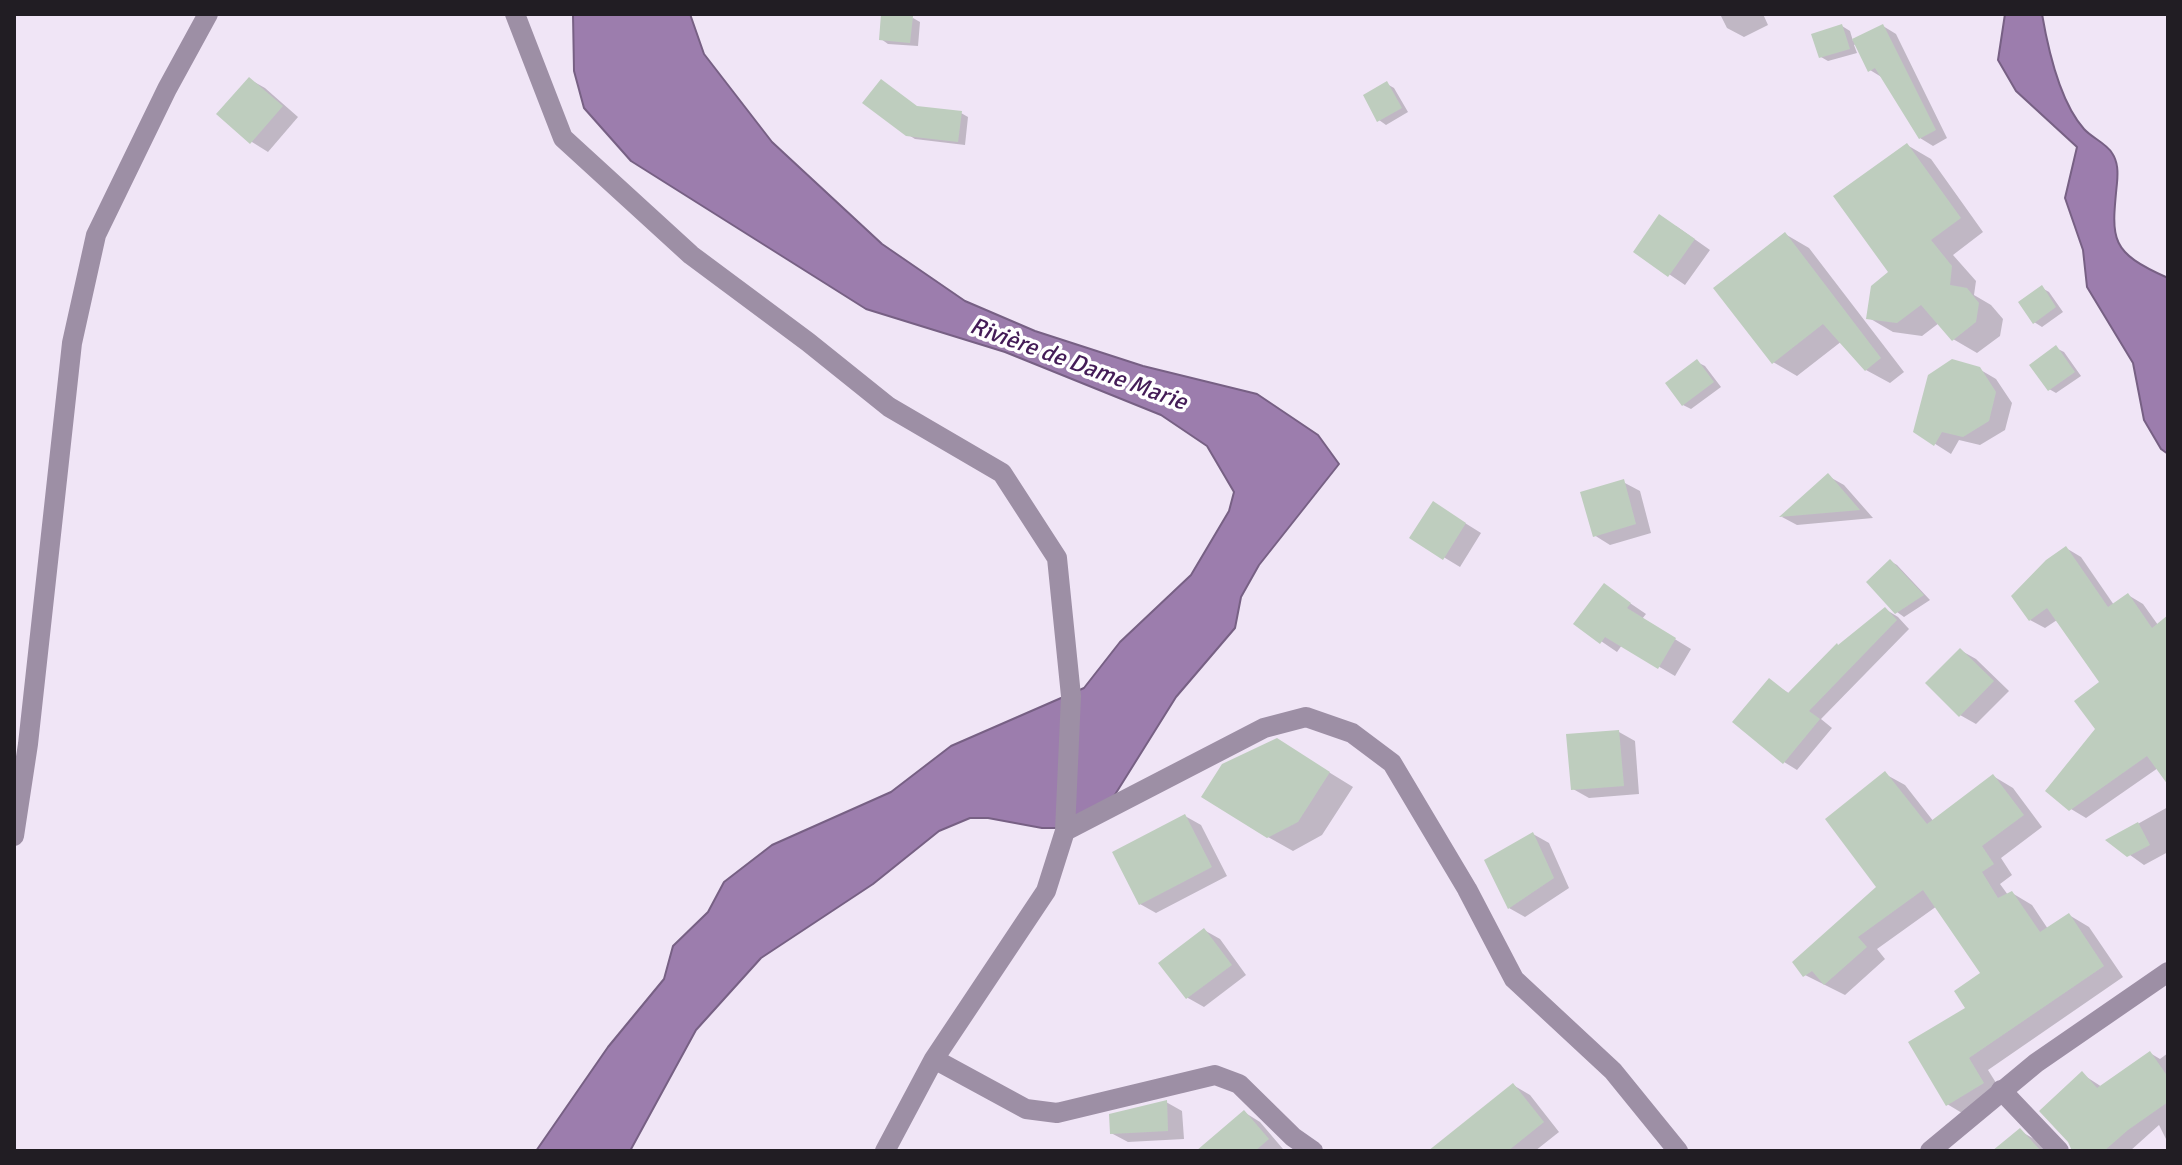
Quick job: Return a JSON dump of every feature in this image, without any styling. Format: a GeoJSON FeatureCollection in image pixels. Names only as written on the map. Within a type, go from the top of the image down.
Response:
{"type":"FeatureCollection","features":[{"type":"Feature","properties":{"kind":"street"},"geometry":{"type":"LineString","coordinates":[[14,836],[28,744],[72,343],[96,235],[167,89],[208,14]]}},
{"type":"Feature","properties":{"kind":"street"},"geometry":{"type":"LineString","coordinates":[[515,14],[563,138],[691,255],[889,407],[1002,473],[1057,558],[1071,696],[1065,831],[1046,891],[934,1059],[885,1151]]}},
{"type":"Feature","properties":{"kind":"street"},"geometry":{"type":"LineString","coordinates":[[1065,831],[1264,728],[1306,717],[1352,733],[1392,763],[1467,889],[1514,979],[1613,1071],[1678,1151]]}},
{"type":"Feature","properties":{"kind":"street"},"geometry":{"type":"LineString","coordinates":[[1930,1151],[2001,1090],[2111,1009],[2168,972]]}},
{"type":"Feature","properties":{"kind":"street"},"geometry":{"type":"LineString","coordinates":[[934,1059],[1026,1109],[1057,1113],[1215,1075],[1239,1084],[1293,1137],[1313,1151]]}},
{"type":"Feature","properties":{"kind":"street"},"geometry":{"type":"LineString","coordinates":[[2001,1090],[2059,1151]]}},
{"type":"Feature","properties":{"kind":"water","name":"Rivière de Dame Marie"},"geometry":{"type":"Polygon","coordinates":[[[573,14],[690,14],[704,54],[772,142],[882,244],[965,301],[1035,331],[1143,366],[1257,394],[1318,435],[1339,464],[1259,565],[1241,597],[1235,628],[1176,697],[1106,809],[1078,828],[1042,828],[988,818],[970,818],[939,831],[873,884],[761,958],[696,1030],[630,1151],[536,1151],[608,1047],[664,979],[673,946],[708,912],[724,882],[772,845],[891,792],[951,746],[1084,688],[1120,642],[1191,575],[1229,511],[1234,492],[1207,446],[1161,415],[1005,352],[866,309],[631,161],[584,108],[574,71],[573,14]]]}},
{"type":"Feature","properties":{"kind":"water"},"geometry":{"type":"Polygon","coordinates":[[[2005,14],[2042,14],[2052,59],[2068,105],[2084,129],[2106,146],[2115,160],[2114,219],[2118,242],[2135,260],[2168,278],[2168,454],[2161,449],[2144,420],[2133,363],[2087,287],[2083,250],[2065,198],[2077,147],[2016,91],[1998,60],[2005,14]]]}},
{"type":"Feature","properties":{"kind":"building"},"geometry":{"type":"Polygon","coordinates":[[[881,14],[913,16],[910,43],[879,40],[881,14]]]}},
{"type":"Feature","properties":{"kind":"building"},"geometry":{"type":"Polygon","coordinates":[[[1842,24],[1850,49],[1819,58],[1811,34],[1842,24]]]}},
{"type":"Feature","properties":{"kind":"building"},"geometry":{"type":"Polygon","coordinates":[[[1883,24],[1936,130],[1919,139],[1875,68],[1868,72],[1852,39],[1883,24]]]}},
{"type":"Feature","properties":{"kind":"building"},"geometry":{"type":"Polygon","coordinates":[[[249,77],[283,106],[250,144],[216,114],[249,77]]]}},
{"type":"Feature","properties":{"kind":"building"},"geometry":{"type":"Polygon","coordinates":[[[881,79],[917,106],[962,111],[958,142],[906,136],[862,103],[881,79]]]}},
{"type":"Feature","properties":{"kind":"building"},"geometry":{"type":"Polygon","coordinates":[[[1387,81],[1402,108],[1377,122],[1363,95],[1387,81]]]}},
{"type":"Feature","properties":{"kind":"building"},"geometry":{"type":"Polygon","coordinates":[[[1907,143],[1961,218],[1931,240],[1952,266],[1950,285],[1967,288],[1979,303],[1976,322],[1952,341],[1921,305],[1897,323],[1866,319],[1871,286],[1888,272],[1833,196],[1907,143]]]}},
{"type":"Feature","properties":{"kind":"building"},"geometry":{"type":"Polygon","coordinates":[[[1659,214],[1695,239],[1668,277],[1633,252],[1659,214]]]}},
{"type":"Feature","properties":{"kind":"building"},"geometry":{"type":"Polygon","coordinates":[[[1785,232],[1881,358],[1865,371],[1823,324],[1772,364],[1713,288],[1785,232]]]}},
{"type":"Feature","properties":{"kind":"building"},"geometry":{"type":"Polygon","coordinates":[[[2042,285],[2056,307],[2033,324],[2018,302],[2042,285]]]}},
{"type":"Feature","properties":{"kind":"building"},"geometry":{"type":"Polygon","coordinates":[[[2056,345],[2075,372],[2048,391],[2029,365],[2056,345]]]}},
{"type":"Feature","properties":{"kind":"building"},"geometry":{"type":"Polygon","coordinates":[[[1697,359],[1714,382],[1682,406],[1665,383],[1697,359]]]}},
{"type":"Feature","properties":{"kind":"building"},"geometry":{"type":"Polygon","coordinates":[[[1952,359],[1980,367],[1996,392],[1989,421],[1963,437],[1942,432],[1934,446],[1913,432],[1928,375],[1952,359]]]}},
{"type":"Feature","properties":{"kind":"building"},"geometry":{"type":"Polygon","coordinates":[[[1828,473],[1860,510],[1779,517],[1828,473]]]}},
{"type":"Feature","properties":{"kind":"building"},"geometry":{"type":"Polygon","coordinates":[[[1624,479],[1636,524],[1593,537],[1580,492],[1624,479]]]}},
{"type":"Feature","properties":{"kind":"building"},"geometry":{"type":"Polygon","coordinates":[[[1433,501],[1466,523],[1443,560],[1409,538],[1433,501]]]}},
{"type":"Feature","properties":{"kind":"building"},"geometry":{"type":"Polygon","coordinates":[[[2066,546],[2108,607],[2128,593],[2152,628],[2168,615],[2168,785],[2147,756],[2069,811],[2045,791],[2095,729],[2074,701],[2099,682],[2047,608],[2029,621],[2011,596],[2046,560],[2066,546]]]}},
{"type":"Feature","properties":{"kind":"building"},"geometry":{"type":"Polygon","coordinates":[[[1890,559],[1924,595],[1895,614],[1866,582],[1890,559]]]}},
{"type":"Feature","properties":{"kind":"building"},"geometry":{"type":"Polygon","coordinates":[[[1604,583],[1631,603],[1627,608],[1676,638],[1658,669],[1605,637],[1600,644],[1573,624],[1604,583]]]}},
{"type":"Feature","properties":{"kind":"building"},"geometry":{"type":"Polygon","coordinates":[[[1885,607],[1897,620],[1809,711],[1820,719],[1783,764],[1732,722],[1769,678],[1788,693],[1837,643],[1885,607]]]}},
{"type":"Feature","properties":{"kind":"building"},"geometry":{"type":"Polygon","coordinates":[[[1960,648],[1994,681],[1959,717],[1925,683],[1960,648]]]}},
{"type":"Feature","properties":{"kind":"building"},"geometry":{"type":"Polygon","coordinates":[[[1619,730],[1624,786],[1571,790],[1566,734],[1619,730]]]}},
{"type":"Feature","properties":{"kind":"building"},"geometry":{"type":"Polygon","coordinates":[[[1277,738],[1330,772],[1298,822],[1267,838],[1201,797],[1222,764],[1277,738]]]}},
{"type":"Feature","properties":{"kind":"building"},"geometry":{"type":"Polygon","coordinates":[[[1885,771],[1927,824],[1993,774],[2024,815],[1982,846],[1994,864],[1982,872],[1998,898],[2012,891],[2040,932],[2069,913],[2104,966],[1969,1058],[1984,1083],[1946,1106],[1908,1042],[1965,1008],[1954,991],[1980,973],[1923,890],[1858,937],[1867,947],[1824,985],[1812,971],[1803,977],[1792,962],[1876,887],[1825,819],[1885,771]]]}},
{"type":"Feature","properties":{"kind":"building"},"geometry":{"type":"Polygon","coordinates":[[[1185,814],[1212,867],[1139,905],[1112,852],[1185,814]]]}},
{"type":"Feature","properties":{"kind":"building"},"geometry":{"type":"Polygon","coordinates":[[[2138,822],[2150,845],[2127,857],[2105,840],[2138,822]]]}},
{"type":"Feature","properties":{"kind":"building"},"geometry":{"type":"Polygon","coordinates":[[[1533,832],[1554,878],[1508,909],[1484,860],[1533,832]]]}},
{"type":"Feature","properties":{"kind":"building"},"geometry":{"type":"Polygon","coordinates":[[[1204,928],[1232,965],[1186,999],[1158,963],[1204,928]]]}},
{"type":"Feature","properties":{"kind":"building"},"geometry":{"type":"Polygon","coordinates":[[[2150,1051],[2168,1077],[2168,1102],[2104,1151],[2072,1151],[2068,1142],[2039,1111],[2082,1071],[2097,1088],[2150,1051]]]}},
{"type":"Feature","properties":{"kind":"building"},"geometry":{"type":"Polygon","coordinates":[[[1513,1083],[1544,1122],[1508,1151],[1428,1151],[1513,1083]]]}},
{"type":"Feature","properties":{"kind":"building"},"geometry":{"type":"Polygon","coordinates":[[[1167,1100],[1168,1131],[1110,1134],[1109,1114],[1167,1100]]]}},
{"type":"Feature","properties":{"kind":"building"},"geometry":{"type":"Polygon","coordinates":[[[1244,1110],[1269,1139],[1255,1151],[1196,1151],[1244,1110]]]}},
{"type":"Feature","properties":{"kind":"building"},"geometry":{"type":"Polygon","coordinates":[[[2020,1128],[2041,1151],[1992,1151],[2020,1128]]]}}]}
